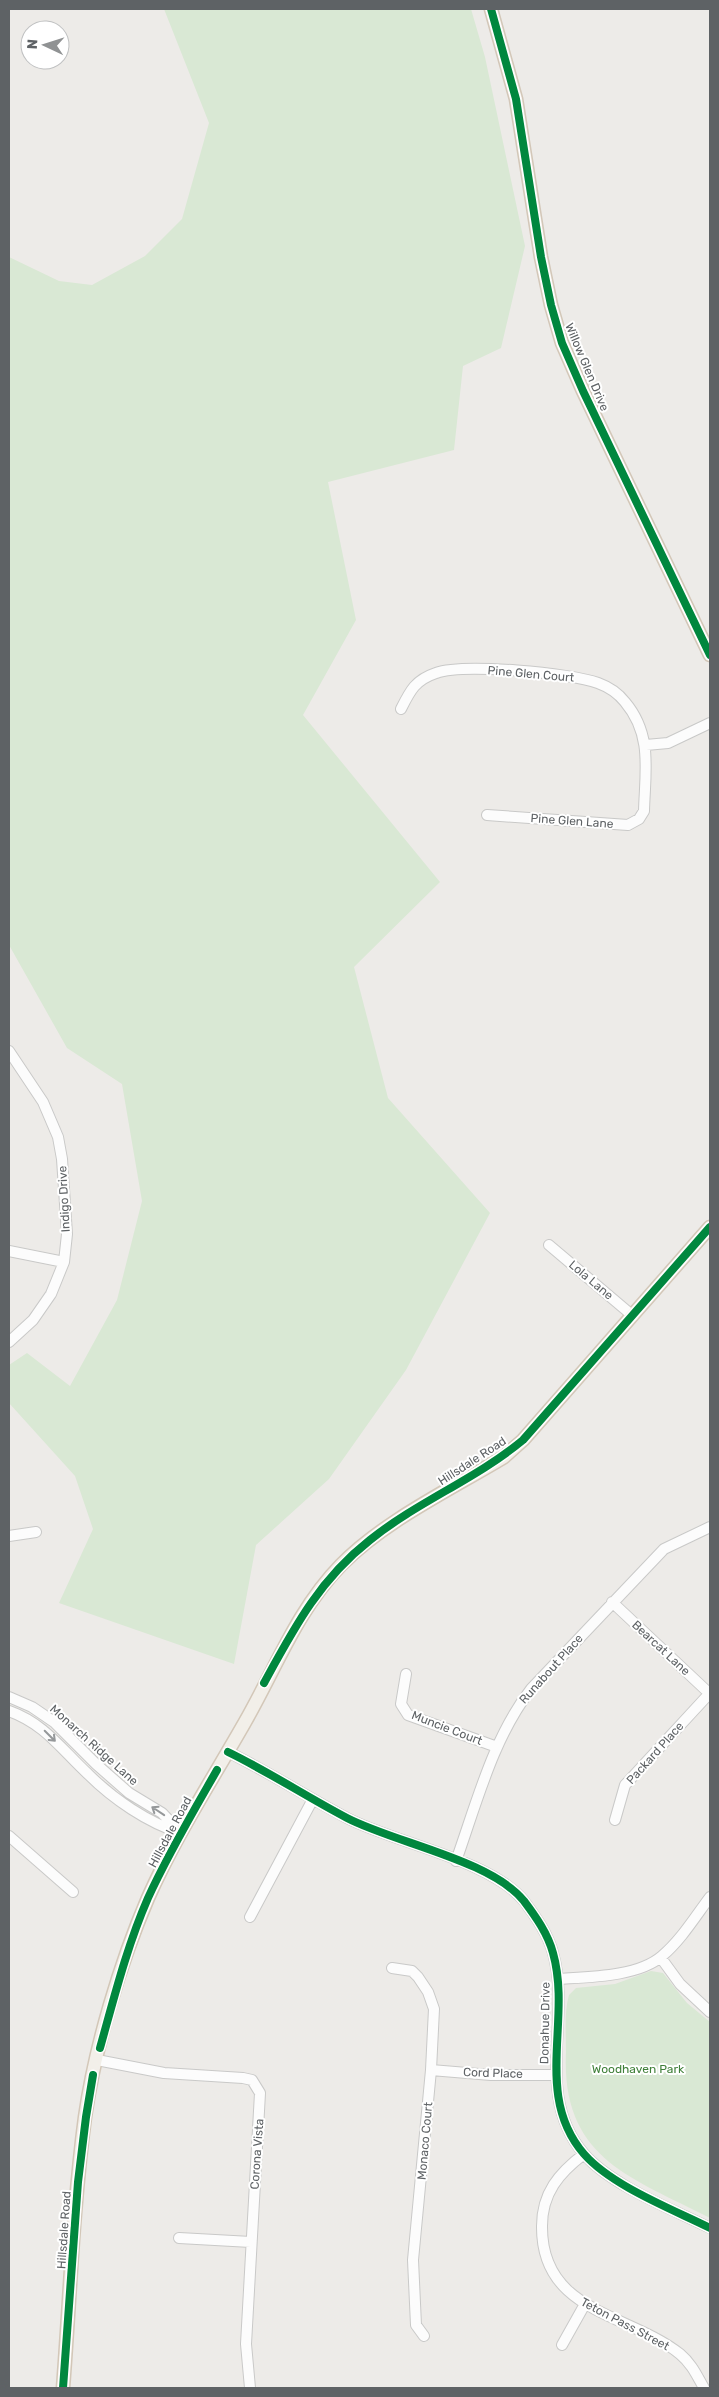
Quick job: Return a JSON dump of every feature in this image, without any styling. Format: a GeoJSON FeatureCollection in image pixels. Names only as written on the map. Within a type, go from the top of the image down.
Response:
{"type":"FeatureCollection","features":[{"type":"Feature","properties":{"kind":"main road","name":"Willow Glen Drive"},"geometry":{"type":"LineString","coordinates":[[491,9],[516,99],[541,257],[551,305],[562,343],[583,391],[710,655]]}},
{"type":"Feature","properties":{"kind":"main road","name":"Hillsdale Road"},"geometry":{"type":"LineString","coordinates":[[63,2388],[78,2182],[86,2117],[97,2060],[118,1983],[145,1908],[181,1833],[228,1752],[301,1616],[318,1590],[342,1564],[381,1532],[504,1457],[523,1440],[710,1227]]}},
{"type":"Feature","properties":{"kind":"street","name":"Pine Glen Court"},"geometry":{"type":"LineString","coordinates":[[401,709],[413,685],[441,671],[486,669],[574,677],[596,682],[620,696],[642,729],[646,745]]}},
{"type":"Feature","properties":{"kind":"street"},"geometry":{"type":"LineString","coordinates":[[646,745],[668,744],[710,724]]}},
{"type":"Feature","properties":{"kind":"street","name":"Pine Glen Lane"},"geometry":{"type":"LineString","coordinates":[[487,815],[628,825],[639,819],[644,811],[646,745]]}},
{"type":"Feature","properties":{"kind":"street","name":"Indigo Drive"},"geometry":{"type":"LineString","coordinates":[[9,1051],[43,1102],[58,1137],[62,1158],[67,1234],[64,1262],[47,1302],[33,1320],[9,1342]]}},
{"type":"Feature","properties":{"kind":"street","name":"Lola Lane"},"geometry":{"type":"LineString","coordinates":[[549,1245],[633,1316]]}},
{"type":"Feature","properties":{"kind":"street"},"geometry":{"type":"LineString","coordinates":[[9,1251],[64,1262]]}},
{"type":"Feature","properties":{"kind":"street","name":"Runabout Place"},"geometry":{"type":"LineString","coordinates":[[456,1860],[497,1747],[516,1708],[531,1688],[664,1549],[710,1527]]}},
{"type":"Feature","properties":{"kind":"street"},"geometry":{"type":"LineString","coordinates":[[9,1536],[36,1532]]}},
{"type":"Feature","properties":{"kind":"street","name":"Bearcat Lane"},"geometry":{"type":"LineString","coordinates":[[612,1602],[710,1694]]}},
{"type":"Feature","properties":{"kind":"street","name":"Muncie Court"},"geometry":{"type":"LineString","coordinates":[[406,1674],[401,1704],[408,1715],[497,1747]]}},
{"type":"Feature","properties":{"kind":"street","name":"Packard Place"},"geometry":{"type":"LineString","coordinates":[[614,1820],[625,1785],[710,1694]]}},
{"type":"Feature","properties":{"kind":"street","name":"Monarch Ridge Lane"},"geometry":{"type":"LineString","coordinates":[[9,1697],[32,1707],[54,1722],[129,1793],[162,1813],[181,1833]]}},
{"type":"Feature","properties":{"kind":"street","name":"Monarch Ridge Lane"},"geometry":{"type":"LineString","coordinates":[[9,1711],[38,1724],[90,1776],[119,1800],[165,1828],[181,1833]]}},
{"type":"Feature","properties":{"kind":"street","name":"Donahue Drive"},"geometry":{"type":"LineString","coordinates":[[228,1752],[349,1819],[498,1878],[522,1899],[549,1940],[558,1979],[556,2093],[571,2136],[584,2154],[617,2181],[710,2228]]}},
{"type":"Feature","properties":{"kind":"street"},"geometry":{"type":"LineString","coordinates":[[250,1917],[313,1799]]}},
{"type":"Feature","properties":{"kind":"street"},"geometry":{"type":"LineString","coordinates":[[9,1836],[73,1892]]}},
{"type":"Feature","properties":{"kind":"street"},"geometry":{"type":"LineString","coordinates":[[558,1979],[615,1974],[661,1958],[680,1937],[710,1896]]}},
{"type":"Feature","properties":{"kind":"street"},"geometry":{"type":"LineString","coordinates":[[661,1958],[680,1984],[710,2012]]}},
{"type":"Feature","properties":{"kind":"street","name":"Monaco Court"},"geometry":{"type":"LineString","coordinates":[[392,1968],[412,1971],[428,1992],[434,2009],[431,2070],[413,2260],[416,2325],[424,2336]]}},
{"type":"Feature","properties":{"kind":"street","name":"Corona Vista"},"geometry":{"type":"LineString","coordinates":[[97,2060],[164,2073],[243,2078],[256,2084],[260,2093],[246,2344],[250,2388]]}},
{"type":"Feature","properties":{"kind":"street","name":"Cord Place"},"geometry":{"type":"LineString","coordinates":[[431,2070],[491,2075],[555,2075]]}},
{"type":"Feature","properties":{"kind":"street","name":"Teton Pass Street"},"geometry":{"type":"LineString","coordinates":[[584,2154],[562,2171],[550,2191],[543,2211],[542,2232],[545,2253],[553,2273],[566,2290],[585,2304],[680,2354],[692,2366],[704,2388]]}},
{"type":"Feature","properties":{"kind":"street"},"geometry":{"type":"LineString","coordinates":[[179,2238],[251,2242]]}},
{"type":"Feature","properties":{"kind":"street"},"geometry":{"type":"LineString","coordinates":[[562,2345],[585,2304]]}},
{"type":"Feature","properties":{"kind":"green space"},"geometry":{"type":"Polygon","coordinates":[[[164,9],[471,9],[485,57],[525,246],[501,348],[463,366],[454,450],[328,482],[356,620],[303,715],[440,882],[354,967],[388,1098],[490,1213],[406,1370],[329,1479],[256,1545],[234,1664],[59,1603],[93,1529],[75,1476],[9,1403],[9,1365],[27,1353],[70,1386],[117,1300],[142,1201],[122,1084],[67,1048],[9,945],[9,257],[59,281],[92,285],[145,256],[182,219],[209,123],[164,9]]]}},
{"type":"Feature","properties":{"kind":"green space","name":"Woodhaven Park"},"geometry":{"type":"Polygon","coordinates":[[[651,1971],[663,1973],[687,2003],[710,2022],[710,2218],[653,2190],[606,2159],[588,2140],[575,2117],[567,2088],[566,2009],[569,1995],[576,1988],[615,1984],[651,1971]]]}},
{"type":"Feature","properties":{"kind":"cycle path"},"geometry":{"type":"LineString","coordinates":[[491,9],[516,99],[541,257],[551,305],[562,343],[583,391],[710,655]]}},
{"type":"Feature","properties":{"kind":"cycle path"},"geometry":{"type":"LineString","coordinates":[[264,1683],[297,1624],[336,1571],[352,1555],[388,1526],[486,1467],[523,1440],[710,1227]]}},
{"type":"Feature","properties":{"kind":"cycle path"},"geometry":{"type":"LineString","coordinates":[[228,1752],[347,1818],[466,1863],[489,1874],[509,1887],[524,1901],[545,1932],[553,1953],[558,1978],[557,2082],[560,2107],[569,2131],[584,2154],[610,2176],[643,2196],[710,2228]]}},
{"type":"Feature","properties":{"kind":"cycle path"},"geometry":{"type":"LineString","coordinates":[[100,2048],[127,1953],[140,1916],[172,1849],[217,1770]]}},
{"type":"Feature","properties":{"kind":"cycle path"},"geometry":{"type":"LineString","coordinates":[[63,2388],[78,2182],[93,2075]]}}]}
